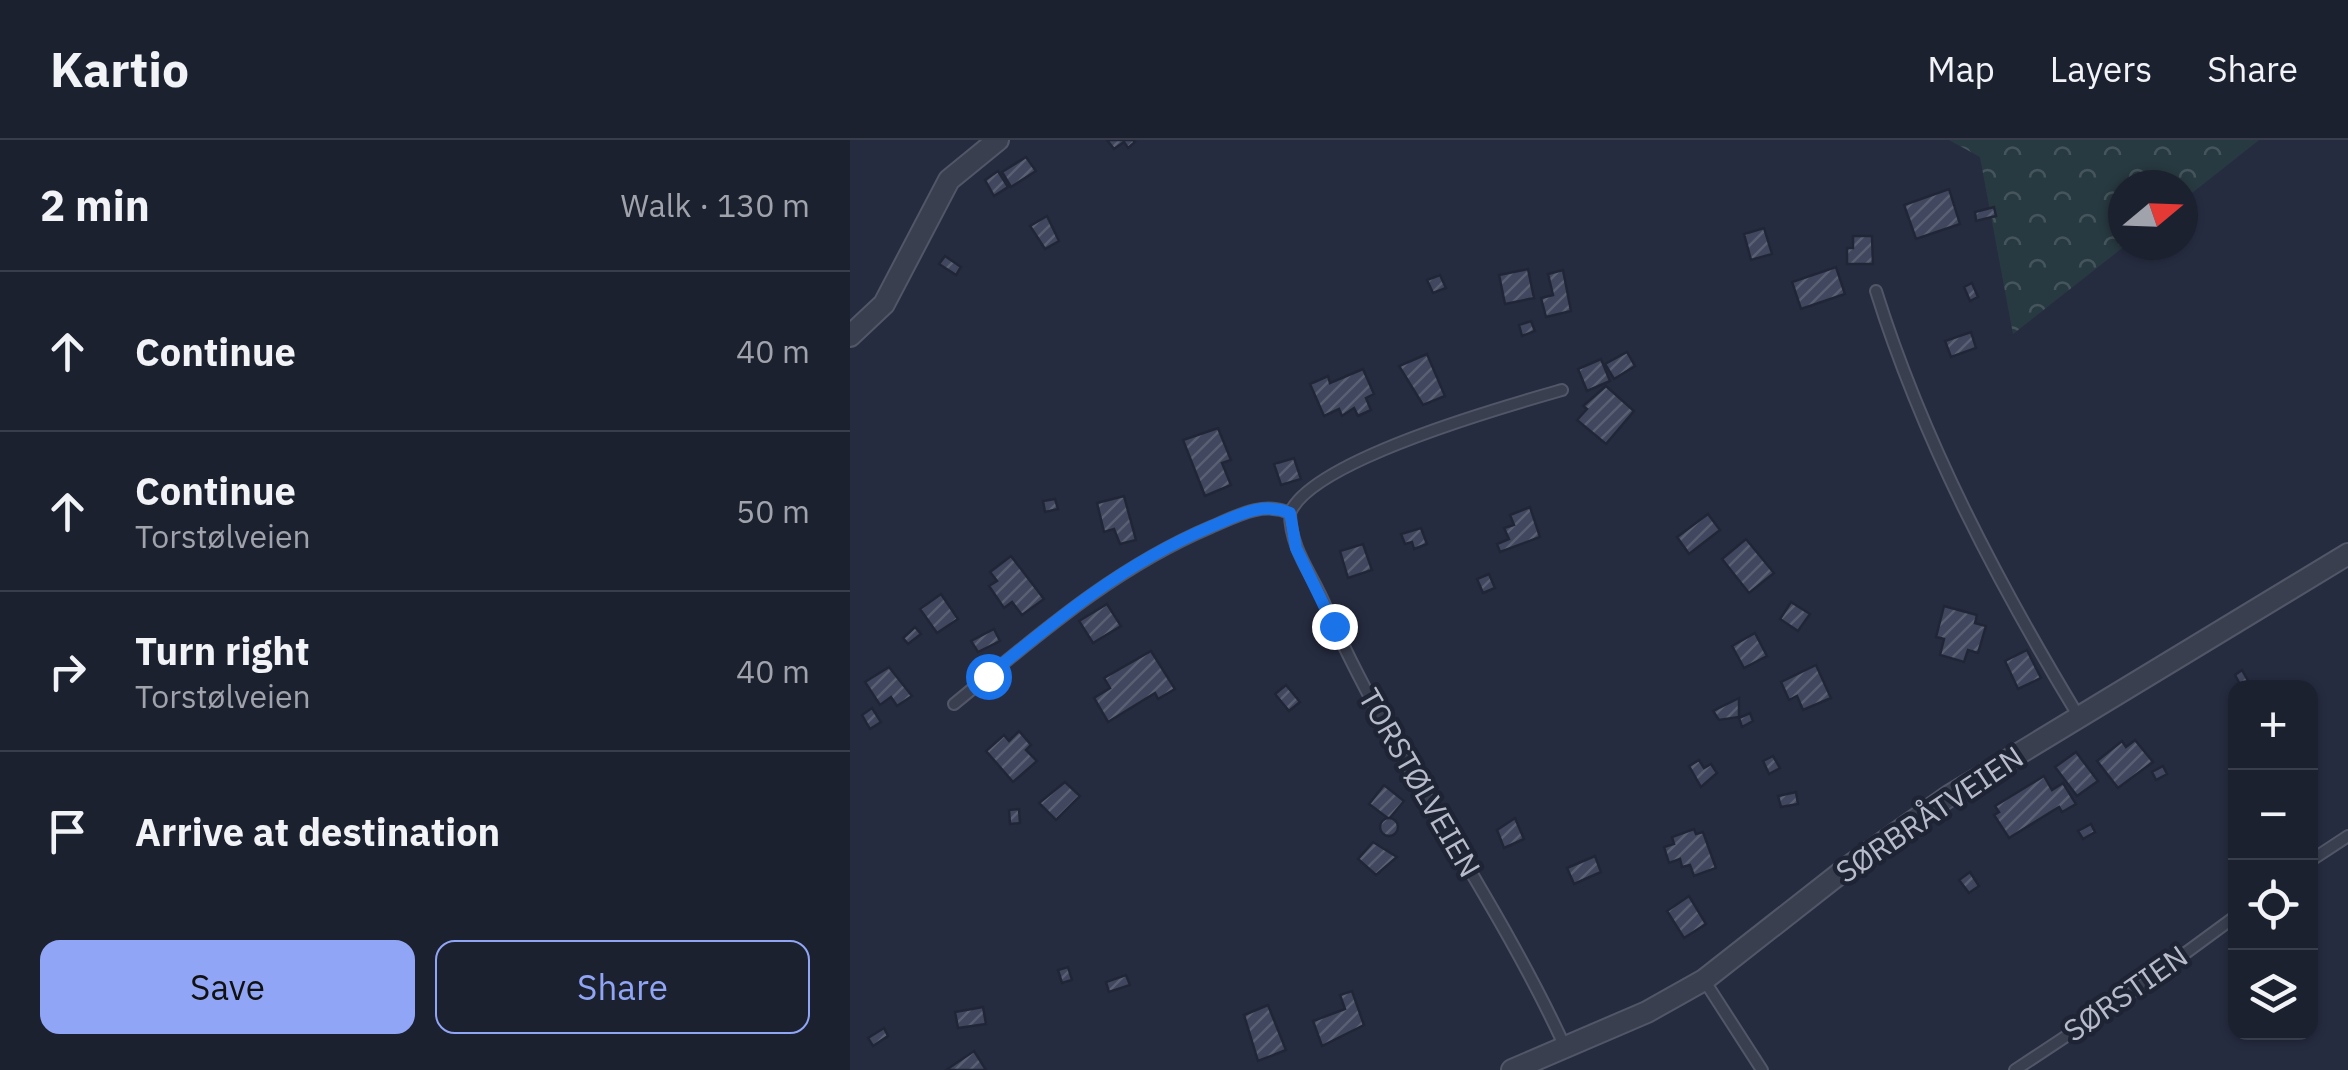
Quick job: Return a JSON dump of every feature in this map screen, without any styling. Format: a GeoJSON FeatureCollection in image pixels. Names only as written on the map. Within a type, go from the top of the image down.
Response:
{"type":"FeatureCollection","features":[{"type":"Feature","properties":{"kind":"street"},"geometry":{"type":"LineString","coordinates":[[850,336],[884,304],[949,180],[998,140]]}},
{"type":"Feature","properties":{"kind":"street","name":"SØRBRÅTVEIEN"},"geometry":{"type":"LineString","coordinates":[[1512,1070],[1647,1012],[1704,980],[1898,830],[2348,554]]}},
{"type":"Feature","properties":{"kind":"lane"},"geometry":{"type":"LineString","coordinates":[[1876,291],[1899,360],[1967,515],[2079,716]]}},
{"type":"Feature","properties":{"kind":"lane"},"geometry":{"type":"LineString","coordinates":[[954,704],[1109,580],[1159,548],[1252,510],[1275,506],[1290,513],[1312,486],[1388,449],[1481,413],[1562,390]]}},
{"type":"Feature","properties":{"kind":"lane","name":"TORSTØLVEIEN"},"geometry":{"type":"LineString","coordinates":[[1290,513],[1296,548],[1365,692],[1537,988],[1564,1047]]}},
{"type":"Feature","properties":{"kind":"lane"},"geometry":{"type":"LineString","coordinates":[[2312,860],[2348,836]]}},
{"type":"Feature","properties":{"kind":"lane","name":"SØRSTIEN"},"geometry":{"type":"LineString","coordinates":[[2015,1070],[2127,996],[2228,922]]}},
{"type":"Feature","properties":{"kind":"lane"},"geometry":{"type":"LineString","coordinates":[[1704,980],[1762,1070]]}},
{"type":"Feature","properties":{"kind":"green space"},"geometry":{"type":"Polygon","coordinates":[[[1949,140],[2259,140],[2198,188],[2198,170],[2108,170],[2108,259],[2013,334],[1980,157],[1949,140]]]}},
{"type":"Feature","properties":{"kind":"building"},"geometry":{"type":"Polygon","coordinates":[[[1107,140],[1135,142],[1128,148],[1124,142],[1114,149],[1107,140]]]}},
{"type":"Feature","properties":{"kind":"building"},"geometry":{"type":"Polygon","coordinates":[[[1026,157],[1036,171],[1011,187],[1002,172],[1026,157]]]}},
{"type":"Feature","properties":{"kind":"building"},"geometry":{"type":"Polygon","coordinates":[[[998,171],[1008,187],[994,196],[985,180],[998,171]]]}},
{"type":"Feature","properties":{"kind":"building"},"geometry":{"type":"Polygon","coordinates":[[[1949,189],[1960,224],[1916,239],[1904,205],[1949,189]]]}},
{"type":"Feature","properties":{"kind":"building"},"geometry":{"type":"Polygon","coordinates":[[[1994,207],[1996,216],[1976,221],[1975,212],[1994,207]]]}},
{"type":"Feature","properties":{"kind":"building"},"geometry":{"type":"Polygon","coordinates":[[[1047,216],[1059,241],[1045,249],[1030,226],[1047,216]]]}},
{"type":"Feature","properties":{"kind":"building"},"geometry":{"type":"Polygon","coordinates":[[[1764,228],[1772,254],[1751,260],[1744,234],[1764,228]]]}},
{"type":"Feature","properties":{"kind":"building"},"geometry":{"type":"Polygon","coordinates":[[[1853,236],[1872,236],[1873,264],[1847,264],[1847,248],[1853,248],[1853,236]]]}},
{"type":"Feature","properties":{"kind":"building"},"geometry":{"type":"Polygon","coordinates":[[[945,256],[961,267],[956,275],[939,264],[945,256]]]}},
{"type":"Feature","properties":{"kind":"building"},"geometry":{"type":"Polygon","coordinates":[[[1836,267],[1845,294],[1801,309],[1792,282],[1836,267]]]}},
{"type":"Feature","properties":{"kind":"building"},"geometry":{"type":"Polygon","coordinates":[[[1528,269],[1534,298],[1505,304],[1499,275],[1528,269]]]}},
{"type":"Feature","properties":{"kind":"building"},"geometry":{"type":"Polygon","coordinates":[[[1563,270],[1571,311],[1546,317],[1541,298],[1553,295],[1548,274],[1563,270]]]}},
{"type":"Feature","properties":{"kind":"building"},"geometry":{"type":"Polygon","coordinates":[[[1440,275],[1446,288],[1433,293],[1427,280],[1440,275]]]}},
{"type":"Feature","properties":{"kind":"building"},"geometry":{"type":"Polygon","coordinates":[[[1972,283],[1978,297],[1970,301],[1964,287],[1972,283]]]}},
{"type":"Feature","properties":{"kind":"building"},"geometry":{"type":"Polygon","coordinates":[[[1531,321],[1535,331],[1522,336],[1519,325],[1531,321]]]}},
{"type":"Feature","properties":{"kind":"building"},"geometry":{"type":"Polygon","coordinates":[[[1971,332],[1976,348],[1951,357],[1945,341],[1971,332]]]}},
{"type":"Feature","properties":{"kind":"building"},"geometry":{"type":"Polygon","coordinates":[[[1627,352],[1635,366],[1614,379],[1605,364],[1627,352]]]}},
{"type":"Feature","properties":{"kind":"building"},"geometry":{"type":"Polygon","coordinates":[[[1427,354],[1445,396],[1423,405],[1399,366],[1427,354]]]}},
{"type":"Feature","properties":{"kind":"building"},"geometry":{"type":"Polygon","coordinates":[[[1601,359],[1610,381],[1587,391],[1578,369],[1601,359]]]}},
{"type":"Feature","properties":{"kind":"building"},"geometry":{"type":"Polygon","coordinates":[[[1363,369],[1374,394],[1366,398],[1371,410],[1358,416],[1354,408],[1342,416],[1339,409],[1324,416],[1310,384],[1328,376],[1330,383],[1363,369]]]}},
{"type":"Feature","properties":{"kind":"building"},"geometry":{"type":"Polygon","coordinates":[[[1606,386],[1634,411],[1606,444],[1577,420],[1587,409],[1583,406],[1606,386]]]}},
{"type":"Feature","properties":{"kind":"building"},"geometry":{"type":"Polygon","coordinates":[[[1218,428],[1231,460],[1222,463],[1231,485],[1205,496],[1183,440],[1218,428]]]}},
{"type":"Feature","properties":{"kind":"building"},"geometry":{"type":"Polygon","coordinates":[[[1294,458],[1301,479],[1281,485],[1274,464],[1294,458]]]}},
{"type":"Feature","properties":{"kind":"building"},"geometry":{"type":"Polygon","coordinates":[[[1124,496],[1136,540],[1120,544],[1114,529],[1104,532],[1097,503],[1124,496]]]}},
{"type":"Feature","properties":{"kind":"building"},"geometry":{"type":"Polygon","coordinates":[[[1055,499],[1058,509],[1045,512],[1043,501],[1055,499]]]}},
{"type":"Feature","properties":{"kind":"building"},"geometry":{"type":"Polygon","coordinates":[[[1530,507],[1540,537],[1500,552],[1497,544],[1509,539],[1504,528],[1514,525],[1510,515],[1530,507]]]}},
{"type":"Feature","properties":{"kind":"building"},"geometry":{"type":"Polygon","coordinates":[[[1708,514],[1720,530],[1689,554],[1677,537],[1708,514]]]}},
{"type":"Feature","properties":{"kind":"building"},"geometry":{"type":"Polygon","coordinates":[[[1421,528],[1427,544],[1414,549],[1412,542],[1405,544],[1401,534],[1421,528]]]}},
{"type":"Feature","properties":{"kind":"building"},"geometry":{"type":"Polygon","coordinates":[[[1746,539],[1774,573],[1749,593],[1722,559],[1746,539]]]}},
{"type":"Feature","properties":{"kind":"building"},"geometry":{"type":"Polygon","coordinates":[[[1363,544],[1372,570],[1348,578],[1340,551],[1363,544]]]}},
{"type":"Feature","properties":{"kind":"building"},"geometry":{"type":"Polygon","coordinates":[[[1011,556],[1044,599],[1022,615],[1012,602],[1004,608],[989,586],[997,581],[990,572],[1011,556]]]}},
{"type":"Feature","properties":{"kind":"building"},"geometry":{"type":"Polygon","coordinates":[[[1489,574],[1495,588],[1483,593],[1477,579],[1489,574]]]}},
{"type":"Feature","properties":{"kind":"building"},"geometry":{"type":"Polygon","coordinates":[[[941,594],[958,619],[937,633],[920,609],[941,594]]]}},
{"type":"Feature","properties":{"kind":"building"},"geometry":{"type":"Polygon","coordinates":[[[1791,602],[1810,614],[1798,631],[1780,619],[1791,602]]]}},
{"type":"Feature","properties":{"kind":"building"},"geometry":{"type":"Polygon","coordinates":[[[1107,604],[1121,626],[1093,643],[1079,621],[1107,604]]]}},
{"type":"Feature","properties":{"kind":"building"},"geometry":{"type":"Polygon","coordinates":[[[1944,606],[1977,615],[1975,623],[1986,626],[1978,653],[1968,650],[1964,662],[1940,655],[1944,639],[1936,637],[1944,606]]]}},
{"type":"Feature","properties":{"kind":"building"},"geometry":{"type":"Polygon","coordinates":[[[915,627],[921,634],[908,644],[903,638],[915,627]]]}},
{"type":"Feature","properties":{"kind":"building"},"geometry":{"type":"Polygon","coordinates":[[[994,629],[1000,641],[978,652],[971,641],[994,629]]]}},
{"type":"Feature","properties":{"kind":"building"},"geometry":{"type":"Polygon","coordinates":[[[1755,633],[1767,656],[1744,668],[1732,646],[1755,633]]]}},
{"type":"Feature","properties":{"kind":"building"},"geometry":{"type":"Polygon","coordinates":[[[2027,650],[2041,678],[2018,689],[2005,661],[2027,650]]]}},
{"type":"Feature","properties":{"kind":"building"},"geometry":{"type":"Polygon","coordinates":[[[1151,651],[1175,689],[1158,699],[1155,693],[1108,722],[1094,698],[1110,688],[1104,678],[1151,651]]]}},
{"type":"Feature","properties":{"kind":"building"},"geometry":{"type":"Polygon","coordinates":[[[1816,665],[1831,698],[1803,710],[1797,696],[1789,700],[1781,682],[1816,665]]]}},
{"type":"Feature","properties":{"kind":"building"},"geometry":{"type":"Polygon","coordinates":[[[889,667],[912,696],[897,706],[891,697],[880,705],[865,682],[889,667]]]}},
{"type":"Feature","properties":{"kind":"building"},"geometry":{"type":"Polygon","coordinates":[[[2242,670],[2248,680],[2238,680],[2235,675],[2242,670]]]}},
{"type":"Feature","properties":{"kind":"building"},"geometry":{"type":"Polygon","coordinates":[[[1286,685],[1300,702],[1289,711],[1275,694],[1286,685]]]}},
{"type":"Feature","properties":{"kind":"building"},"geometry":{"type":"Polygon","coordinates":[[[1739,698],[1739,717],[1719,720],[1713,711],[1739,698]]]}},
{"type":"Feature","properties":{"kind":"building"},"geometry":{"type":"Polygon","coordinates":[[[872,708],[881,722],[870,729],[862,715],[872,708]]]}},
{"type":"Feature","properties":{"kind":"building"},"geometry":{"type":"Polygon","coordinates":[[[1750,713],[1753,721],[1742,727],[1739,718],[1750,713]]]}},
{"type":"Feature","properties":{"kind":"building"},"geometry":{"type":"Polygon","coordinates":[[[1019,731],[1031,745],[1026,750],[1037,761],[1013,782],[986,751],[1004,735],[1009,741],[1019,731]]]}},
{"type":"Feature","properties":{"kind":"building"},"geometry":{"type":"Polygon","coordinates":[[[2135,740],[2153,762],[2118,788],[2097,761],[2122,741],[2126,747],[2135,740]]]}},
{"type":"Feature","properties":{"kind":"building"},"geometry":{"type":"Polygon","coordinates":[[[2076,752],[2098,781],[2077,796],[2055,767],[2076,752]]]}},
{"type":"Feature","properties":{"kind":"building"},"geometry":{"type":"Polygon","coordinates":[[[1773,756],[1780,768],[1769,774],[1763,761],[1773,756]]]}},
{"type":"Feature","properties":{"kind":"building"},"geometry":{"type":"Polygon","coordinates":[[[1699,760],[1704,768],[1711,764],[1717,773],[1701,787],[1689,766],[1699,760]]]}},
{"type":"Feature","properties":{"kind":"building"},"geometry":{"type":"Polygon","coordinates":[[[2163,766],[2167,774],[2156,780],[2152,772],[2163,766]]]}},
{"type":"Feature","properties":{"kind":"building"},"geometry":{"type":"Polygon","coordinates":[[[2044,776],[2052,790],[2063,783],[2076,804],[2062,812],[2059,807],[2009,838],[1994,815],[1999,812],[1995,806],[2044,776]]]}},
{"type":"Feature","properties":{"kind":"building"},"geometry":{"type":"Polygon","coordinates":[[[1065,782],[1080,796],[1056,820],[1039,803],[1065,782]]]}},
{"type":"Feature","properties":{"kind":"building"},"geometry":{"type":"Polygon","coordinates":[[[1384,785],[1404,801],[1389,819],[1369,804],[1384,785]]]}},
{"type":"Feature","properties":{"kind":"building"},"geometry":{"type":"Polygon","coordinates":[[[1796,792],[1798,804],[1781,807],[1778,796],[1796,792]]]}},
{"type":"Feature","properties":{"kind":"building"},"geometry":{"type":"Polygon","coordinates":[[[1019,809],[1020,823],[1010,824],[1009,810],[1019,809]]]}},
{"type":"Feature","properties":{"kind":"building"},"geometry":{"type":"Polygon","coordinates":[[[1389,818],[1398,827],[1389,836],[1380,827],[1389,818]]]}},
{"type":"Feature","properties":{"kind":"building"},"geometry":{"type":"Polygon","coordinates":[[[1515,818],[1524,839],[1504,848],[1497,830],[1515,818]]]}},
{"type":"Feature","properties":{"kind":"building"},"geometry":{"type":"Polygon","coordinates":[[[2091,824],[2095,832],[2083,839],[2078,831],[2091,824]]]}},
{"type":"Feature","properties":{"kind":"building"},"geometry":{"type":"Polygon","coordinates":[[[1694,829],[1696,834],[1703,832],[1716,868],[1694,876],[1690,865],[1682,867],[1680,859],[1669,863],[1664,847],[1674,844],[1672,837],[1694,829]]]}},
{"type":"Feature","properties":{"kind":"building"},"geometry":{"type":"Polygon","coordinates":[[[1373,842],[1397,857],[1376,875],[1358,859],[1373,842]]]}},
{"type":"Feature","properties":{"kind":"building"},"geometry":{"type":"Polygon","coordinates":[[[1595,856],[1601,872],[1574,884],[1567,868],[1595,856]]]}},
{"type":"Feature","properties":{"kind":"building"},"geometry":{"type":"Polygon","coordinates":[[[1970,872],[1979,886],[1969,893],[1959,880],[1970,872]]]}},
{"type":"Feature","properties":{"kind":"building"},"geometry":{"type":"Polygon","coordinates":[[[1689,896],[1706,924],[1684,938],[1667,911],[1689,896]]]}},
{"type":"Feature","properties":{"kind":"building"},"geometry":{"type":"Polygon","coordinates":[[[1068,967],[1072,980],[1062,983],[1058,970],[1068,967]]]}},
{"type":"Feature","properties":{"kind":"building"},"geometry":{"type":"Polygon","coordinates":[[[1126,975],[1130,985],[1109,992],[1106,982],[1126,975]]]}},
{"type":"Feature","properties":{"kind":"building"},"geometry":{"type":"Polygon","coordinates":[[[1352,991],[1364,1025],[1322,1046],[1313,1021],[1345,1009],[1340,995],[1352,991]]]}},
{"type":"Feature","properties":{"kind":"building"},"geometry":{"type":"Polygon","coordinates":[[[1268,1005],[1286,1050],[1258,1061],[1244,1015],[1268,1005]]]}},
{"type":"Feature","properties":{"kind":"building"},"geometry":{"type":"Polygon","coordinates":[[[983,1007],[986,1024],[958,1028],[955,1012],[983,1007]]]}},
{"type":"Feature","properties":{"kind":"building"},"geometry":{"type":"Polygon","coordinates":[[[884,1028],[888,1036],[873,1046],[868,1038],[884,1028]]]}},
{"type":"Feature","properties":{"kind":"building"},"geometry":{"type":"Polygon","coordinates":[[[974,1051],[986,1070],[946,1070],[974,1051]]]}},
{"type":"Feature","properties":{"kind":"route"},"geometry":{"type":"LineString","coordinates":[[988,676],[1084,596],[1159,548],[1252,510],[1275,506],[1290,513],[1296,548],[1334,626]]}}]}
